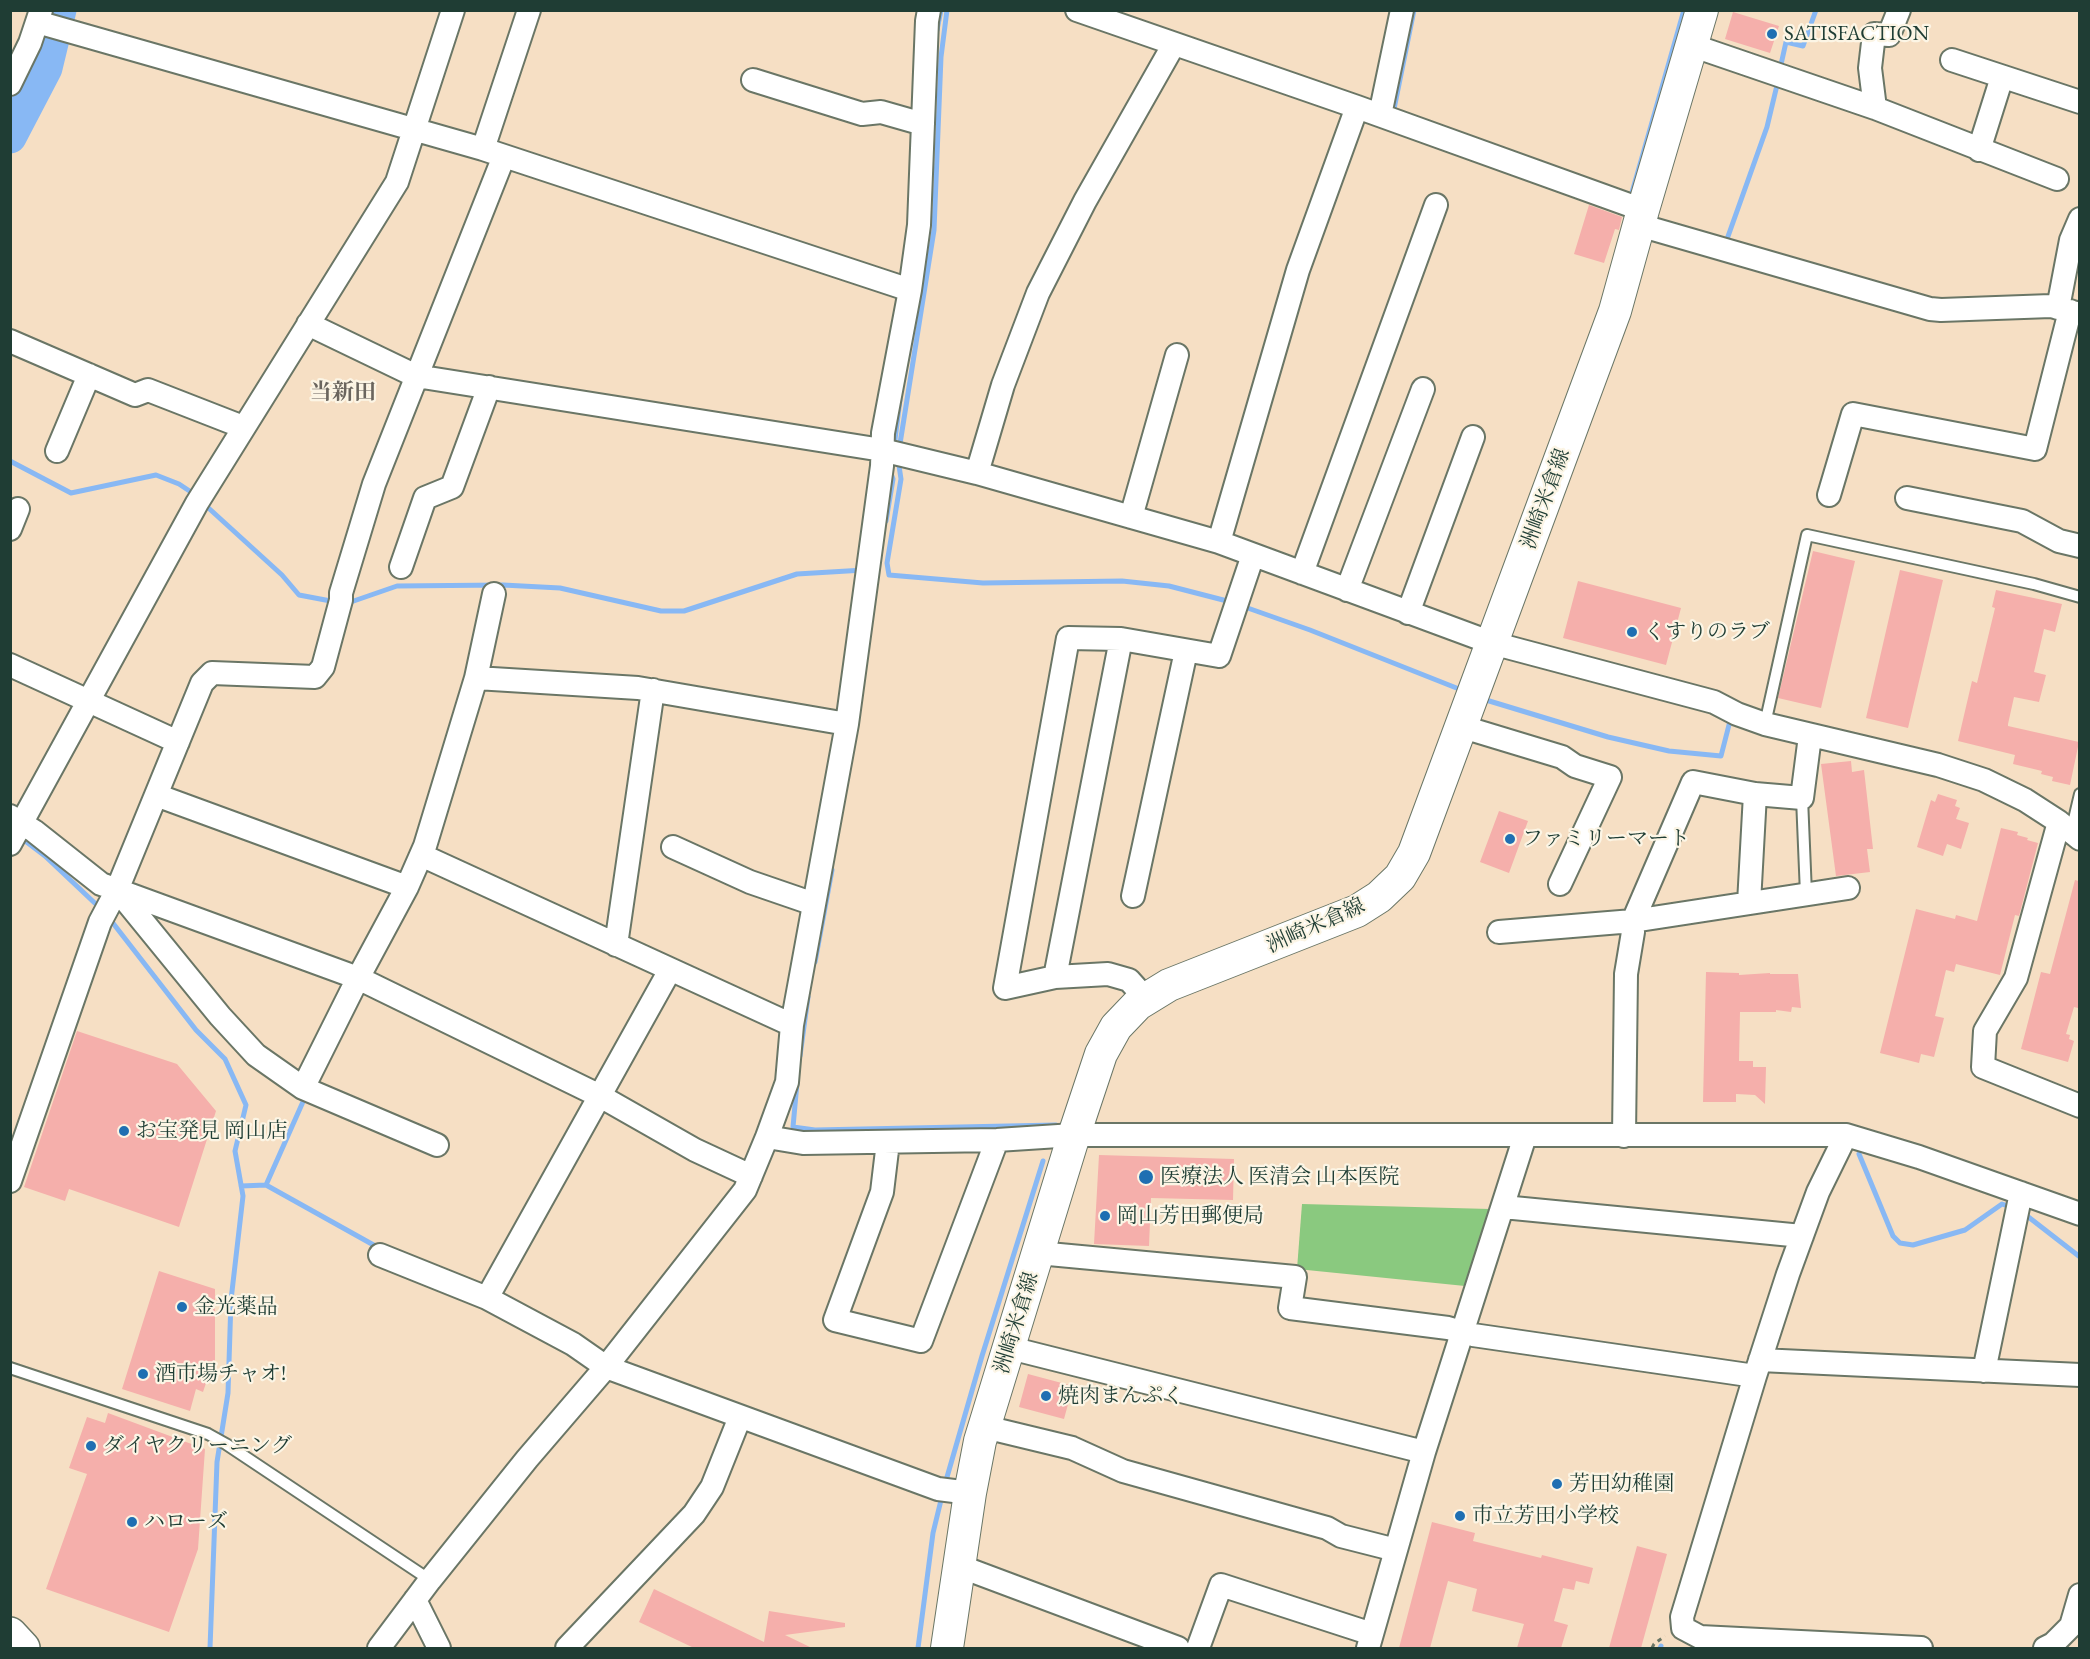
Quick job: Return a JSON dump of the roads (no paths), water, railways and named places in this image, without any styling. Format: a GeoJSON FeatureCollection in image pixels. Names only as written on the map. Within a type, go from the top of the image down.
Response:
{"type":"FeatureCollection","features":[{"type":"Feature","properties":{"kind":"highway"},"geometry":{"type":"LineString","coordinates":[[10,1634],[23,1648]]}},
{"type":"Feature","properties":{"kind":"main road","name":"洲崎米倉線"},"geometry":{"type":"LineString","coordinates":[[947,1648],[959,1566],[952,1491],[985,1426],[1010,1348],[1038,1253],[1062,1136],[1116,1027],[1138,1004],[1169,985],[1332,923],[1357,911],[1379,897],[1400,877],[1414,853],[1615,311],[1702,10]]}},
{"type":"Feature","properties":{"kind":"street"},"geometry":{"type":"LineString","coordinates":[[437,1145],[307,1090],[256,1055],[109,906],[101,884],[34,831],[15,831],[200,498],[397,182],[416,130],[453,10]]}},
{"type":"Feature","properties":{"kind":"street"},"geometry":{"type":"LineString","coordinates":[[10,1181],[109,906],[202,683],[212,673],[315,677],[323,667],[341,593],[374,484],[416,376],[493,153],[529,10]]}},
{"type":"Feature","properties":{"kind":"street"},"geometry":{"type":"LineString","coordinates":[[1077,10],[1357,107],[1641,217],[1930,309],[2051,306],[2069,311]]}},
{"type":"Feature","properties":{"kind":"street"},"geometry":{"type":"LineString","coordinates":[[1380,116],[1402,10]]}},
{"type":"Feature","properties":{"kind":"street"},"geometry":{"type":"LineString","coordinates":[[1875,108],[1870,68],[1874,34],[1889,35],[1899,10]]}},
{"type":"Feature","properties":{"kind":"street"},"geometry":{"type":"LineString","coordinates":[[379,1648],[430,1580],[527,1459],[606,1367],[745,1190],[787,1082],[792,1025],[847,724],[882,466],[890,452],[883,433],[910,290],[919,225],[927,11]]}},
{"type":"Feature","properties":{"kind":"street"},"geometry":{"type":"LineString","coordinates":[[10,84],[47,21],[493,153],[910,290]]}},
{"type":"Feature","properties":{"kind":"street"},"geometry":{"type":"LineString","coordinates":[[977,473],[1003,385],[1038,293],[1085,201],[1174,44]]}},
{"type":"Feature","properties":{"kind":"street"},"geometry":{"type":"LineString","coordinates":[[1691,45],[1875,108],[2056,179]]}},
{"type":"Feature","properties":{"kind":"street"},"geometry":{"type":"LineString","coordinates":[[1952,60],[2079,102]]}},
{"type":"Feature","properties":{"kind":"street"},"geometry":{"type":"LineString","coordinates":[[1979,150],[2002,77]]}},
{"type":"Feature","properties":{"kind":"street"},"geometry":{"type":"LineString","coordinates":[[753,80],[862,114],[881,112],[923,124]]}},
{"type":"Feature","properties":{"kind":"street"},"geometry":{"type":"LineString","coordinates":[[1219,542],[1298,270],[1357,107]]}},
{"type":"Feature","properties":{"kind":"street"},"geometry":{"type":"LineString","coordinates":[[1302,573],[1436,205]]}},
{"type":"Feature","properties":{"kind":"street"},"geometry":{"type":"LineString","coordinates":[[1829,495],[1853,414],[2035,449],[2069,311],[2071,240],[2079,219]]}},
{"type":"Feature","properties":{"kind":"street"},"geometry":{"type":"LineString","coordinates":[[308,324],[416,376],[890,452],[977,473],[1219,542],[1492,644],[1714,702],[1737,714],[1765,724],[1938,765],[1984,780],[2025,800],[2070,831],[2016,978],[1985,1031],[1983,1067],[2079,1106]]}},
{"type":"Feature","properties":{"kind":"street"},"geometry":{"type":"LineString","coordinates":[[10,341],[135,395],[148,390],[243,427]]}},
{"type":"Feature","properties":{"kind":"street"},"geometry":{"type":"LineString","coordinates":[[1131,517],[1177,355]]}},
{"type":"Feature","properties":{"kind":"street"},"geometry":{"type":"LineString","coordinates":[[57,451],[89,375]]}},
{"type":"Feature","properties":{"kind":"street"},"geometry":{"type":"LineString","coordinates":[[401,567],[425,498],[452,487],[489,387]]}},
{"type":"Feature","properties":{"kind":"street"},"geometry":{"type":"LineString","coordinates":[[1347,590],[1423,389]]}},
{"type":"Feature","properties":{"kind":"street"},"geometry":{"type":"LineString","coordinates":[[1408,613],[1473,437]]}},
{"type":"Feature","properties":{"kind":"street"},"geometry":{"type":"LineString","coordinates":[[1907,498],[2022,521],[2059,541],[2079,546]]}},
{"type":"Feature","properties":{"kind":"street"},"geometry":{"type":"LineString","coordinates":[[1146,999],[1129,980],[1108,974],[1056,977],[1005,988],[1068,638],[1121,639],[1219,656],[1253,555]]}},
{"type":"Feature","properties":{"kind":"street"},"geometry":{"type":"LineString","coordinates":[[307,1090],[407,887],[426,857],[480,678],[494,594]]}},
{"type":"Feature","properties":{"kind":"street"},"geometry":{"type":"LineString","coordinates":[[1056,977],[1121,639]]}},
{"type":"Feature","properties":{"kind":"street"},"geometry":{"type":"LineString","coordinates":[[1132,896],[1186,651]]}},
{"type":"Feature","properties":{"kind":"street"},"geometry":{"type":"LineString","coordinates":[[10,665],[178,742]]}},
{"type":"Feature","properties":{"kind":"street"},"geometry":{"type":"LineString","coordinates":[[480,678],[653,690],[847,724]]}},
{"type":"Feature","properties":{"kind":"street"},"geometry":{"type":"LineString","coordinates":[[616,945],[653,690]]}},
{"type":"Feature","properties":{"kind":"street"},"geometry":{"type":"LineString","coordinates":[[1462,727],[1562,757],[1575,766],[1610,777],[1560,884]]}},
{"type":"Feature","properties":{"kind":"street"},"geometry":{"type":"LineString","coordinates":[[1624,1128],[1626,974],[1633,921],[1693,782],[1755,794],[1802,798],[1810,736]]}},
{"type":"Feature","properties":{"kind":"street"},"geometry":{"type":"LineString","coordinates":[[1749,903],[1755,794]]}},
{"type":"Feature","properties":{"kind":"street"},"geometry":{"type":"LineString","coordinates":[[156,795],[407,887]]}},
{"type":"Feature","properties":{"kind":"street"},"geometry":{"type":"LineString","coordinates":[[673,847],[750,882],[814,904]]}},
{"type":"Feature","properties":{"kind":"street"},"geometry":{"type":"LineString","coordinates":[[426,857],[792,1025]]}},
{"type":"Feature","properties":{"kind":"street"},"geometry":{"type":"LineString","coordinates":[[1499,932],[1633,921],[1848,888]]}},
{"type":"Feature","properties":{"kind":"street"},"geometry":{"type":"LineString","coordinates":[[109,906],[362,980],[600,1096],[695,1150],[751,1176]]}},
{"type":"Feature","properties":{"kind":"street"},"geometry":{"type":"LineString","coordinates":[[487,1298],[670,970]]}},
{"type":"Feature","properties":{"kind":"street"},"geometry":{"type":"LineString","coordinates":[[767,1137],[803,1143],[997,1140],[1062,1136],[1525,1136],[1624,1128],[1846,1135],[1919,1157],[2019,1204],[2079,1214]]}},
{"type":"Feature","properties":{"kind":"street"},"geometry":{"type":"LineString","coordinates":[[1846,1135],[1818,1192],[1757,1368],[1682,1617],[1683,1628],[1700,1637],[1921,1648]]}},
{"type":"Feature","properties":{"kind":"street"},"geometry":{"type":"LineString","coordinates":[[1198,1648],[1221,1585],[1370,1641],[1424,1452],[1525,1136]]}},
{"type":"Feature","properties":{"kind":"street"},"geometry":{"type":"LineString","coordinates":[[888,1142],[882,1192],[835,1320],[921,1341],[997,1140]]}},
{"type":"Feature","properties":{"kind":"street"},"geometry":{"type":"LineString","coordinates":[[1984,1371],[2019,1204]]}},
{"type":"Feature","properties":{"kind":"street"},"geometry":{"type":"LineString","coordinates":[[1503,1207],[1802,1236]]}},
{"type":"Feature","properties":{"kind":"street"},"geometry":{"type":"LineString","coordinates":[[1038,1253],[1295,1277],[1290,1308],[1448,1328],[1485,1337],[1757,1368],[1984,1371],[2079,1375]]}},
{"type":"Feature","properties":{"kind":"street"},"geometry":{"type":"LineString","coordinates":[[380,1256],[487,1298],[573,1344],[606,1367],[740,1418],[952,1491]]}},
{"type":"Feature","properties":{"kind":"street"},"geometry":{"type":"LineString","coordinates":[[1010,1348],[1424,1452]]}},
{"type":"Feature","properties":{"kind":"street"},"geometry":{"type":"LineString","coordinates":[[567,1648],[694,1514],[712,1487],[740,1418]]}},
{"type":"Feature","properties":{"kind":"street"},"geometry":{"type":"LineString","coordinates":[[985,1426],[1072,1448],[1123,1471],[1327,1528],[1341,1536],[1396,1550]]}},
{"type":"Feature","properties":{"kind":"street"},"geometry":{"type":"LineString","coordinates":[[959,1566],[1178,1648]]}},
{"type":"Feature","properties":{"kind":"street"},"geometry":{"type":"LineString","coordinates":[[2045,1648],[2053,1644],[2071,1626],[2079,1595]]}},
{"type":"Feature","properties":{"kind":"street"},"geometry":{"type":"LineString","coordinates":[[415,1600],[439,1648]]}},
{"type":"Feature","properties":{"kind":"lane"},"geometry":{"type":"LineString","coordinates":[[1765,724],[1807,535],[2034,584],[2079,597]]}},
{"type":"Feature","properties":{"kind":"lane"},"geometry":{"type":"LineString","coordinates":[[2070,831],[2079,794]]}},
{"type":"Feature","properties":{"kind":"lane"},"geometry":{"type":"LineString","coordinates":[[1802,798],[1806,894]]}},
{"type":"Feature","properties":{"kind":"lane"},"geometry":{"type":"LineString","coordinates":[[10,1368],[208,1434],[430,1580]]}},
{"type":"Feature","properties":{"kind":"waterway"},"geometry":{"type":"LineString","coordinates":[[10,137],[46,68],[60,10]]}},
{"type":"Feature","properties":{"kind":"waterway"},"geometry":{"type":"LineString","coordinates":[[937,30],[941,10]]}},
{"type":"Feature","properties":{"kind":"waterway"},"geometry":{"type":"LineString","coordinates":[[899,450],[934,230],[941,57],[947,10]]}},
{"type":"Feature","properties":{"kind":"waterway"},"geometry":{"type":"LineString","coordinates":[[1394,109],[1414,10]]}},
{"type":"Feature","properties":{"kind":"waterway"},"geometry":{"type":"LineString","coordinates":[[1631,196],[1684,10]]}},
{"type":"Feature","properties":{"kind":"waterway"},"geometry":{"type":"LineString","coordinates":[[1780,69],[1786,42],[1803,46],[1816,10]]}},
{"type":"Feature","properties":{"kind":"waterway"},"geometry":{"type":"LineString","coordinates":[[1726,242],[1767,127],[1778,81]]}},
{"type":"Feature","properties":{"kind":"waterway"},"geometry":{"type":"LineString","coordinates":[[894,447],[900,400]]}},
{"type":"Feature","properties":{"kind":"waterway"},"geometry":{"type":"LineString","coordinates":[[898,459],[901,479],[887,563],[889,575],[983,583],[1122,581],[1169,586],[1231,602]]}},
{"type":"Feature","properties":{"kind":"waterway"},"geometry":{"type":"LineString","coordinates":[[10,461],[71,493],[156,475],[179,484],[194,494]]}},
{"type":"Feature","properties":{"kind":"waterway"},"geometry":{"type":"LineString","coordinates":[[886,521],[893,479],[890,471]]}},
{"type":"Feature","properties":{"kind":"waterway"},"geometry":{"type":"LineString","coordinates":[[203,503],[282,575],[299,595],[336,602]]}},
{"type":"Feature","properties":{"kind":"waterway"},"geometry":{"type":"LineString","coordinates":[[345,604],[397,586],[503,585],[560,588],[661,611],[684,611],[797,574],[864,570]]}},
{"type":"Feature","properties":{"kind":"waterway"},"geometry":{"type":"LineString","coordinates":[[1242,606],[1310,630],[1459,689]]}},
{"type":"Feature","properties":{"kind":"waterway"},"geometry":{"type":"LineString","coordinates":[[1486,700],[1608,737],[1669,751],[1721,756],[1730,721]]}},
{"type":"Feature","properties":{"kind":"waterway"},"geometry":{"type":"LineString","coordinates":[[20,837],[45,856],[100,908]]}},
{"type":"Feature","properties":{"kind":"waterway"},"geometry":{"type":"LineString","coordinates":[[815,962],[832,870]]}},
{"type":"Feature","properties":{"kind":"waterway"},"geometry":{"type":"LineString","coordinates":[[109,918],[196,1030],[225,1059],[246,1105],[235,1151],[243,1196],[231,1300],[228,1393],[217,1462],[210,1648]]}},
{"type":"Feature","properties":{"kind":"waterway"},"geometry":{"type":"LineString","coordinates":[[800,1056],[808,997]]}},
{"type":"Feature","properties":{"kind":"waterway"},"geometry":{"type":"LineString","coordinates":[[797,1083],[793,1127],[815,1130],[1056,1125]]}},
{"type":"Feature","properties":{"kind":"waterway"},"geometry":{"type":"LineString","coordinates":[[241,1186],[266,1185],[306,1095]]}},
{"type":"Feature","properties":{"kind":"waterway"},"geometry":{"type":"LineString","coordinates":[[1859,1154],[1893,1236],[1900,1243],[1913,1245],[1965,1230],[2002,1204],[2014,1208]]}},
{"type":"Feature","properties":{"kind":"waterway"},"geometry":{"type":"LineString","coordinates":[[945,1484],[1043,1161]]}},
{"type":"Feature","properties":{"kind":"waterway"},"geometry":{"type":"LineString","coordinates":[[266,1185],[379,1248]]}},
{"type":"Feature","properties":{"kind":"waterway"},"geometry":{"type":"LineString","coordinates":[[2022,1212],[2080,1257]]}},
{"type":"Feature","properties":{"kind":"waterway"},"geometry":{"type":"LineString","coordinates":[[918,1648],[933,1533],[942,1496]]}},
{"type":"Feature","properties":{"kind":"place","name":"SATISFACTION"},"geometry":{"type":"Point","coordinates":[1772,34]}},
{"type":"Feature","properties":{"kind":"place","name":"くすりのラブ"},"geometry":{"type":"Point","coordinates":[1632,632]}},
{"type":"Feature","properties":{"kind":"place","name":"ファミリーマート"},"geometry":{"type":"Point","coordinates":[1510,839]}},
{"type":"Feature","properties":{"kind":"place","name":"お宝発見 岡山店"},"geometry":{"type":"Point","coordinates":[124,1131]}},
{"type":"Feature","properties":{"kind":"place","name":"医療法人 医清会 山本医院"},"geometry":{"type":"Point","coordinates":[1146,1177]}},
{"type":"Feature","properties":{"kind":"place","name":"岡山芳田郵便局"},"geometry":{"type":"Point","coordinates":[1105,1216]}},
{"type":"Feature","properties":{"kind":"place","name":"金光薬品"},"geometry":{"type":"Point","coordinates":[182,1307]}},
{"type":"Feature","properties":{"kind":"place","name":"酒市場チャオ!"},"geometry":{"type":"Point","coordinates":[143,1374]}},
{"type":"Feature","properties":{"kind":"place","name":"焼肉まんぷく"},"geometry":{"type":"Point","coordinates":[1046,1396]}},
{"type":"Feature","properties":{"kind":"place","name":"ダイヤクリーニング"},"geometry":{"type":"Point","coordinates":[91,1446]}},
{"type":"Feature","properties":{"kind":"place","name":"芳田幼稚園"},"geometry":{"type":"Point","coordinates":[1557,1484]}},
{"type":"Feature","properties":{"kind":"place","name":"市立芳田小学校"},"geometry":{"type":"Point","coordinates":[1460,1516]}},
{"type":"Feature","properties":{"kind":"place","name":"ハローズ"},"geometry":{"type":"Point","coordinates":[132,1522]}},
{"type":"Feature","properties":{"kind":"district","name":"当新田"},"geometry":{"type":"Point","coordinates":[343,393]}}]}
